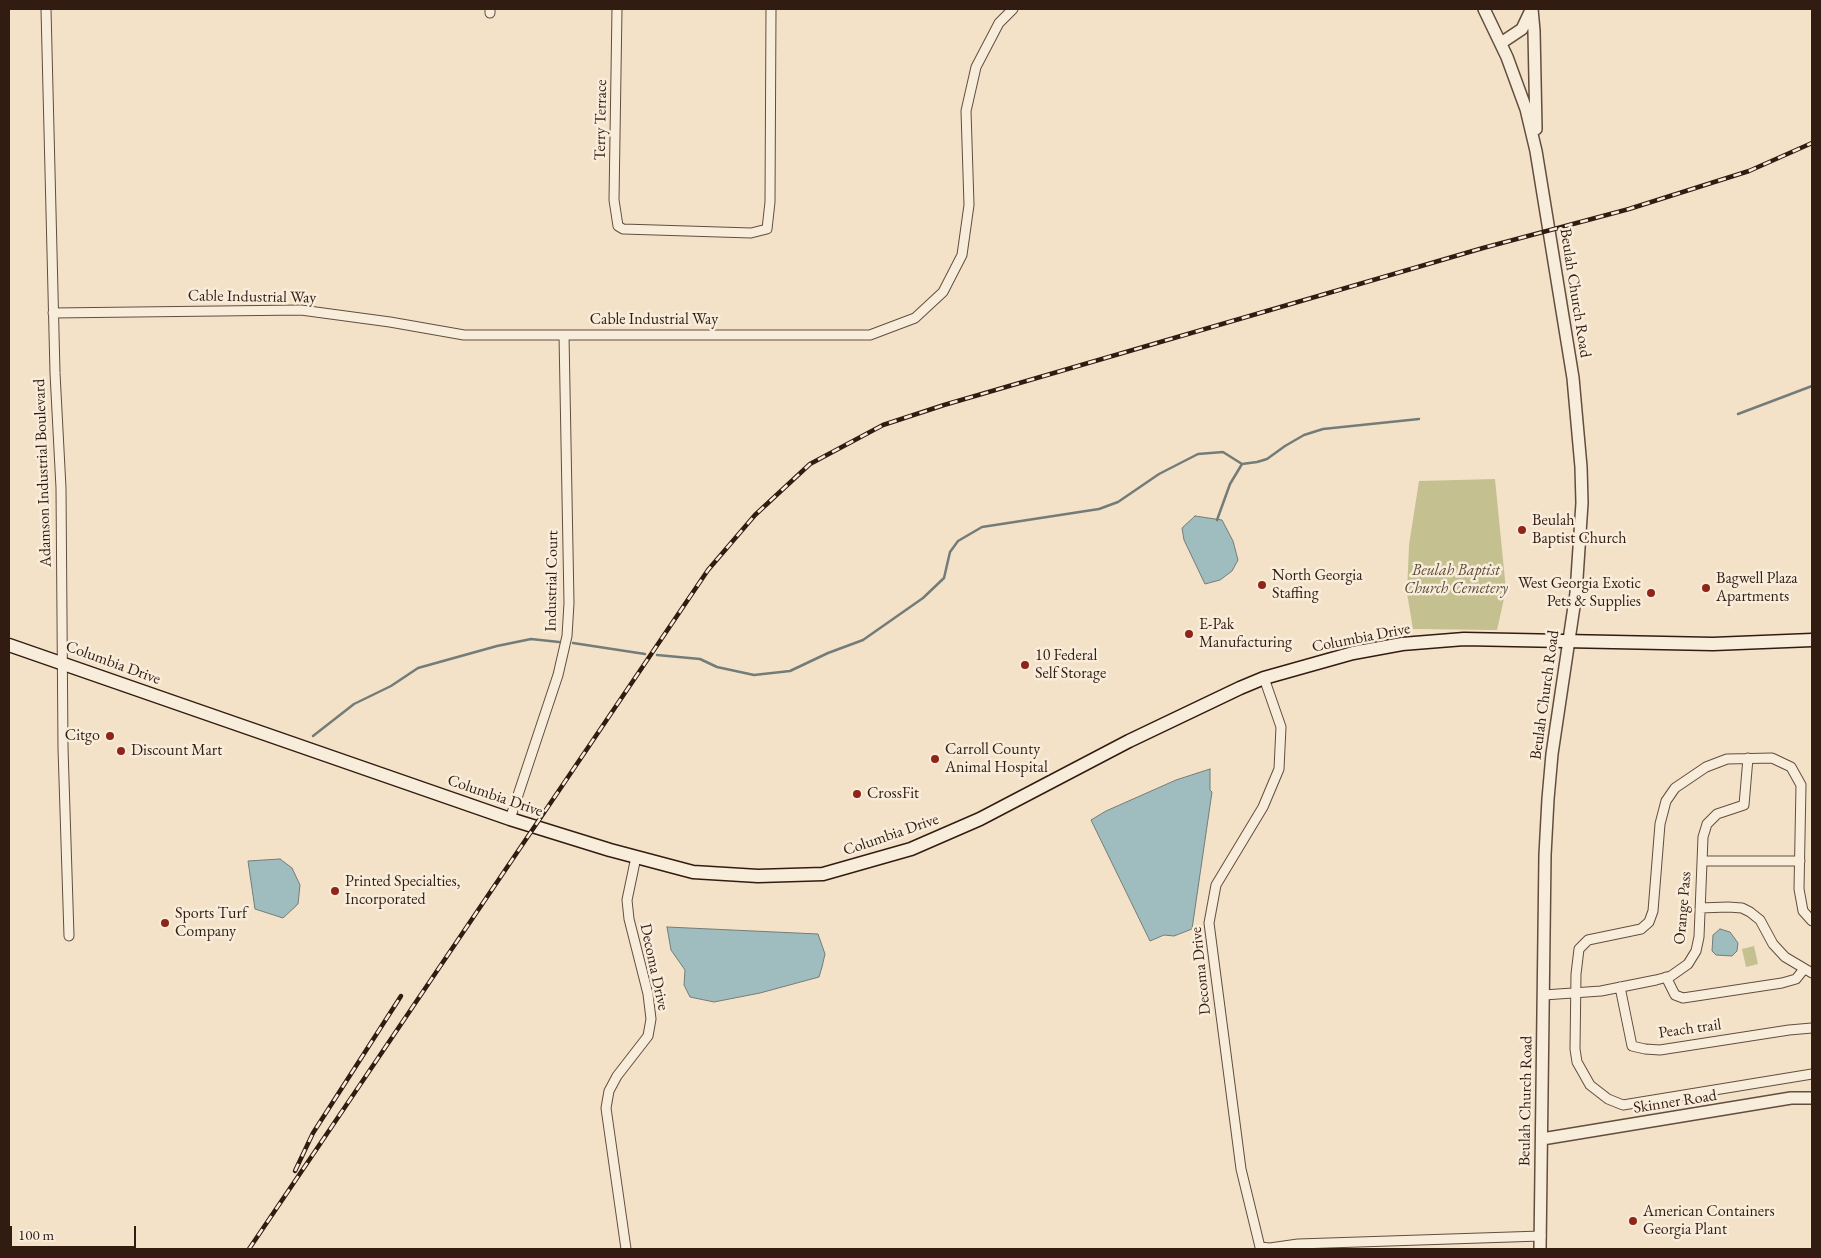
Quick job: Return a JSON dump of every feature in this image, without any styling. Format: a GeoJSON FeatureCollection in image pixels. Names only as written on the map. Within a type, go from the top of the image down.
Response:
{"type":"FeatureCollection","features":[{"type":"Feature","properties":{"kind":"main road","name":"Columbia Drive"},"geometry":{"type":"LineString","coordinates":[[9,645],[510,819],[693,872],[758,876],[822,874],[911,849],[980,819],[1130,741],[1264,678],[1353,653],[1402,644],[1464,639],[1713,644],[1812,640]]}},
{"type":"Feature","properties":{"kind":"street","name":"Adamson Industrial Boulevard"},"geometry":{"type":"LineString","coordinates":[[46,9],[54,313],[61,488],[62,662],[69,936]]}},
{"type":"Feature","properties":{"kind":"street","name":"Terry Terrace"},"geometry":{"type":"LineString","coordinates":[[617,9],[614,200],[618,226],[623,229],[751,233],[767,229],[770,202],[771,9]]}},
{"type":"Feature","properties":{"kind":"street","name":"Cable Industrial Way"},"geometry":{"type":"LineString","coordinates":[[54,313],[301,310],[390,322],[464,335],[870,335],[915,318],[943,292],[962,256],[969,205],[966,112],[976,67],[998,23],[1013,9]]}},
{"type":"Feature","properties":{"kind":"street","name":"Beulah Church Road"},"geometry":{"type":"LineString","coordinates":[[1484,9],[1501,44],[1526,109],[1536,151],[1565,326],[1579,430],[1582,502],[1580,547],[1570,641],[1552,754],[1548,799],[1540,1249]]}},
{"type":"Feature","properties":{"kind":"street"},"geometry":{"type":"LineString","coordinates":[[1501,44],[1522,29],[1532,9]]}},
{"type":"Feature","properties":{"kind":"street"},"geometry":{"type":"LineString","coordinates":[[1532,9],[1536,151]]}},
{"type":"Feature","properties":{"kind":"street","name":"Industrial Court"},"geometry":{"type":"LineString","coordinates":[[510,819],[558,675],[567,636],[569,603],[564,335]]}},
{"type":"Feature","properties":{"kind":"street","name":"Decoma Drive"},"geometry":{"type":"LineString","coordinates":[[1264,678],[1281,727],[1279,769],[1263,807],[1216,885],[1209,923],[1241,1168],[1260,1248],[1541,1236]]}},
{"type":"Feature","properties":{"kind":"street","name":"Orange Pass"},"geometry":{"type":"LineString","coordinates":[[1544,995],[1620,987],[1666,977],[1688,964],[1696,951],[1703,837],[1707,824],[1716,814],[1744,805],[1748,758]]}},
{"type":"Feature","properties":{"kind":"street"},"geometry":{"type":"LineString","coordinates":[[1812,921],[1803,911],[1799,888],[1801,785],[1791,768],[1781,761],[1772,758],[1727,759],[1706,766],[1675,788],[1666,802],[1660,824],[1654,911],[1649,922],[1642,930],[1588,940],[1579,950],[1576,993],[1577,1062],[1590,1085],[1608,1099],[1623,1105],[1812,1074]]}},
{"type":"Feature","properties":{"kind":"street","name":"Decoma Drive"},"geometry":{"type":"LineString","coordinates":[[626,1249],[606,1108],[609,1091],[617,1076],[648,1036],[651,1019],[648,994],[629,919],[628,900],[636,857]]}},
{"type":"Feature","properties":{"kind":"street"},"geometry":{"type":"LineString","coordinates":[[1702,861],[1800,861]]}},
{"type":"Feature","properties":{"kind":"street"},"geometry":{"type":"LineString","coordinates":[[1666,977],[1675,995],[1683,998],[1782,983],[1796,979],[1808,971],[1785,958],[1773,944],[1760,920],[1750,912],[1728,907],[1700,908]]}},
{"type":"Feature","properties":{"kind":"street","name":"Peach trail"},"geometry":{"type":"LineString","coordinates":[[1620,987],[1632,1046],[1645,1049],[1660,1050],[1812,1028]]}},
{"type":"Feature","properties":{"kind":"street","name":"Skinner Road"},"geometry":{"type":"LineString","coordinates":[[1542,1139],[1791,1098],[1812,1098]]}},
{"type":"Feature","properties":{"kind":"green space","name":"Beulah Baptist Church Cemetery"},"geometry":{"type":"Polygon","coordinates":[[[1495,479],[1506,590],[1497,630],[1413,629],[1407,593],[1409,545],[1419,481],[1495,479]]]}},
{"type":"Feature","properties":{"kind":"green space"},"geometry":{"type":"Polygon","coordinates":[[[1754,946],[1758,964],[1746,967],[1742,949],[1754,946]]]}},
{"type":"Feature","properties":{"kind":"water"},"geometry":{"type":"Polygon","coordinates":[[[1195,516],[1222,520],[1233,541],[1238,560],[1232,571],[1220,580],[1205,584],[1184,540],[1182,528],[1195,516]]]}},
{"type":"Feature","properties":{"kind":"water"},"geometry":{"type":"Polygon","coordinates":[[[1210,769],[1210,790],[1212,792],[1192,929],[1174,936],[1164,935],[1150,941],[1091,820],[1106,811],[1176,780],[1210,769]]]}},
{"type":"Feature","properties":{"kind":"water"},"geometry":{"type":"Polygon","coordinates":[[[280,859],[292,868],[300,885],[298,904],[283,918],[255,909],[248,861],[280,859]]]}},
{"type":"Feature","properties":{"kind":"water"},"geometry":{"type":"Polygon","coordinates":[[[667,927],[818,934],[825,954],[819,977],[760,993],[714,1002],[690,997],[684,985],[685,970],[671,950],[667,927]]]}},
{"type":"Feature","properties":{"kind":"water"},"geometry":{"type":"Polygon","coordinates":[[[1720,929],[1730,932],[1738,943],[1737,951],[1732,956],[1716,955],[1712,951],[1713,935],[1720,929]]]}},
{"type":"Feature","properties":{"kind":"waterway"},"geometry":{"type":"LineString","coordinates":[[1738,414],[1812,386]]}},
{"type":"Feature","properties":{"kind":"waterway"},"geometry":{"type":"LineString","coordinates":[[657,655],[700,659],[717,667],[754,675],[790,671],[828,653],[863,640],[923,598],[944,578],[950,552],[958,541],[982,527],[1099,509],[1118,502],[1159,474],[1198,454],[1223,452],[1242,464],[1257,462],[1267,459],[1304,435],[1323,429],[1419,419]]}},
{"type":"Feature","properties":{"kind":"waterway"},"geometry":{"type":"LineString","coordinates":[[1217,520],[1230,484],[1242,464]]}},
{"type":"Feature","properties":{"kind":"waterway"},"geometry":{"type":"LineString","coordinates":[[313,736],[354,704],[391,686],[418,668],[497,646],[531,639],[559,642]]}},
{"type":"Feature","properties":{"kind":"waterway"},"geometry":{"type":"LineString","coordinates":[[573,643],[645,654]]}},
{"type":"Feature","properties":{"kind":"railway"},"geometry":{"type":"LineString","coordinates":[[249,1249],[708,570],[755,515],[810,464],[883,425],[944,405],[1483,248],[1629,209],[1749,171],[1812,143]]}},
{"type":"Feature","properties":{"kind":"railway"},"geometry":{"type":"LineString","coordinates":[[295,1171],[313,1133],[401,996]]}},
{"type":"Feature","properties":{"kind":"place","name":"Beulah Baptist Church"},"geometry":{"type":"Point","coordinates":[1522,530]}},
{"type":"Feature","properties":{"kind":"place","name":"North Georgia Staffing"},"geometry":{"type":"Point","coordinates":[1262,585]}},
{"type":"Feature","properties":{"kind":"place","name":"Bagwell Plaza Apartments"},"geometry":{"type":"Point","coordinates":[1706,588]}},
{"type":"Feature","properties":{"kind":"place","name":"West Georgia Exotic Pets & Supplies"},"geometry":{"type":"Point","coordinates":[1651,593]}},
{"type":"Feature","properties":{"kind":"place","name":"E-Pak Manufacturing"},"geometry":{"type":"Point","coordinates":[1189,634]}},
{"type":"Feature","properties":{"kind":"place","name":"10 Federal Self Storage"},"geometry":{"type":"Point","coordinates":[1025,665]}},
{"type":"Feature","properties":{"kind":"place","name":"Citgo"},"geometry":{"type":"Point","coordinates":[110,736]}},
{"type":"Feature","properties":{"kind":"place","name":"Discount Mart"},"geometry":{"type":"Point","coordinates":[121,751]}},
{"type":"Feature","properties":{"kind":"place","name":"Carroll County Animal Hospital"},"geometry":{"type":"Point","coordinates":[935,759]}},
{"type":"Feature","properties":{"kind":"place","name":"CrossFit"},"geometry":{"type":"Point","coordinates":[857,794]}},
{"type":"Feature","properties":{"kind":"place","name":"Printed Specialties, Incorporated"},"geometry":{"type":"Point","coordinates":[335,891]}},
{"type":"Feature","properties":{"kind":"place","name":"Sports Turf Company"},"geometry":{"type":"Point","coordinates":[165,923]}},
{"type":"Feature","properties":{"kind":"place","name":"American Containers Georgia Plant"},"geometry":{"type":"Point","coordinates":[1633,1221]}}]}
